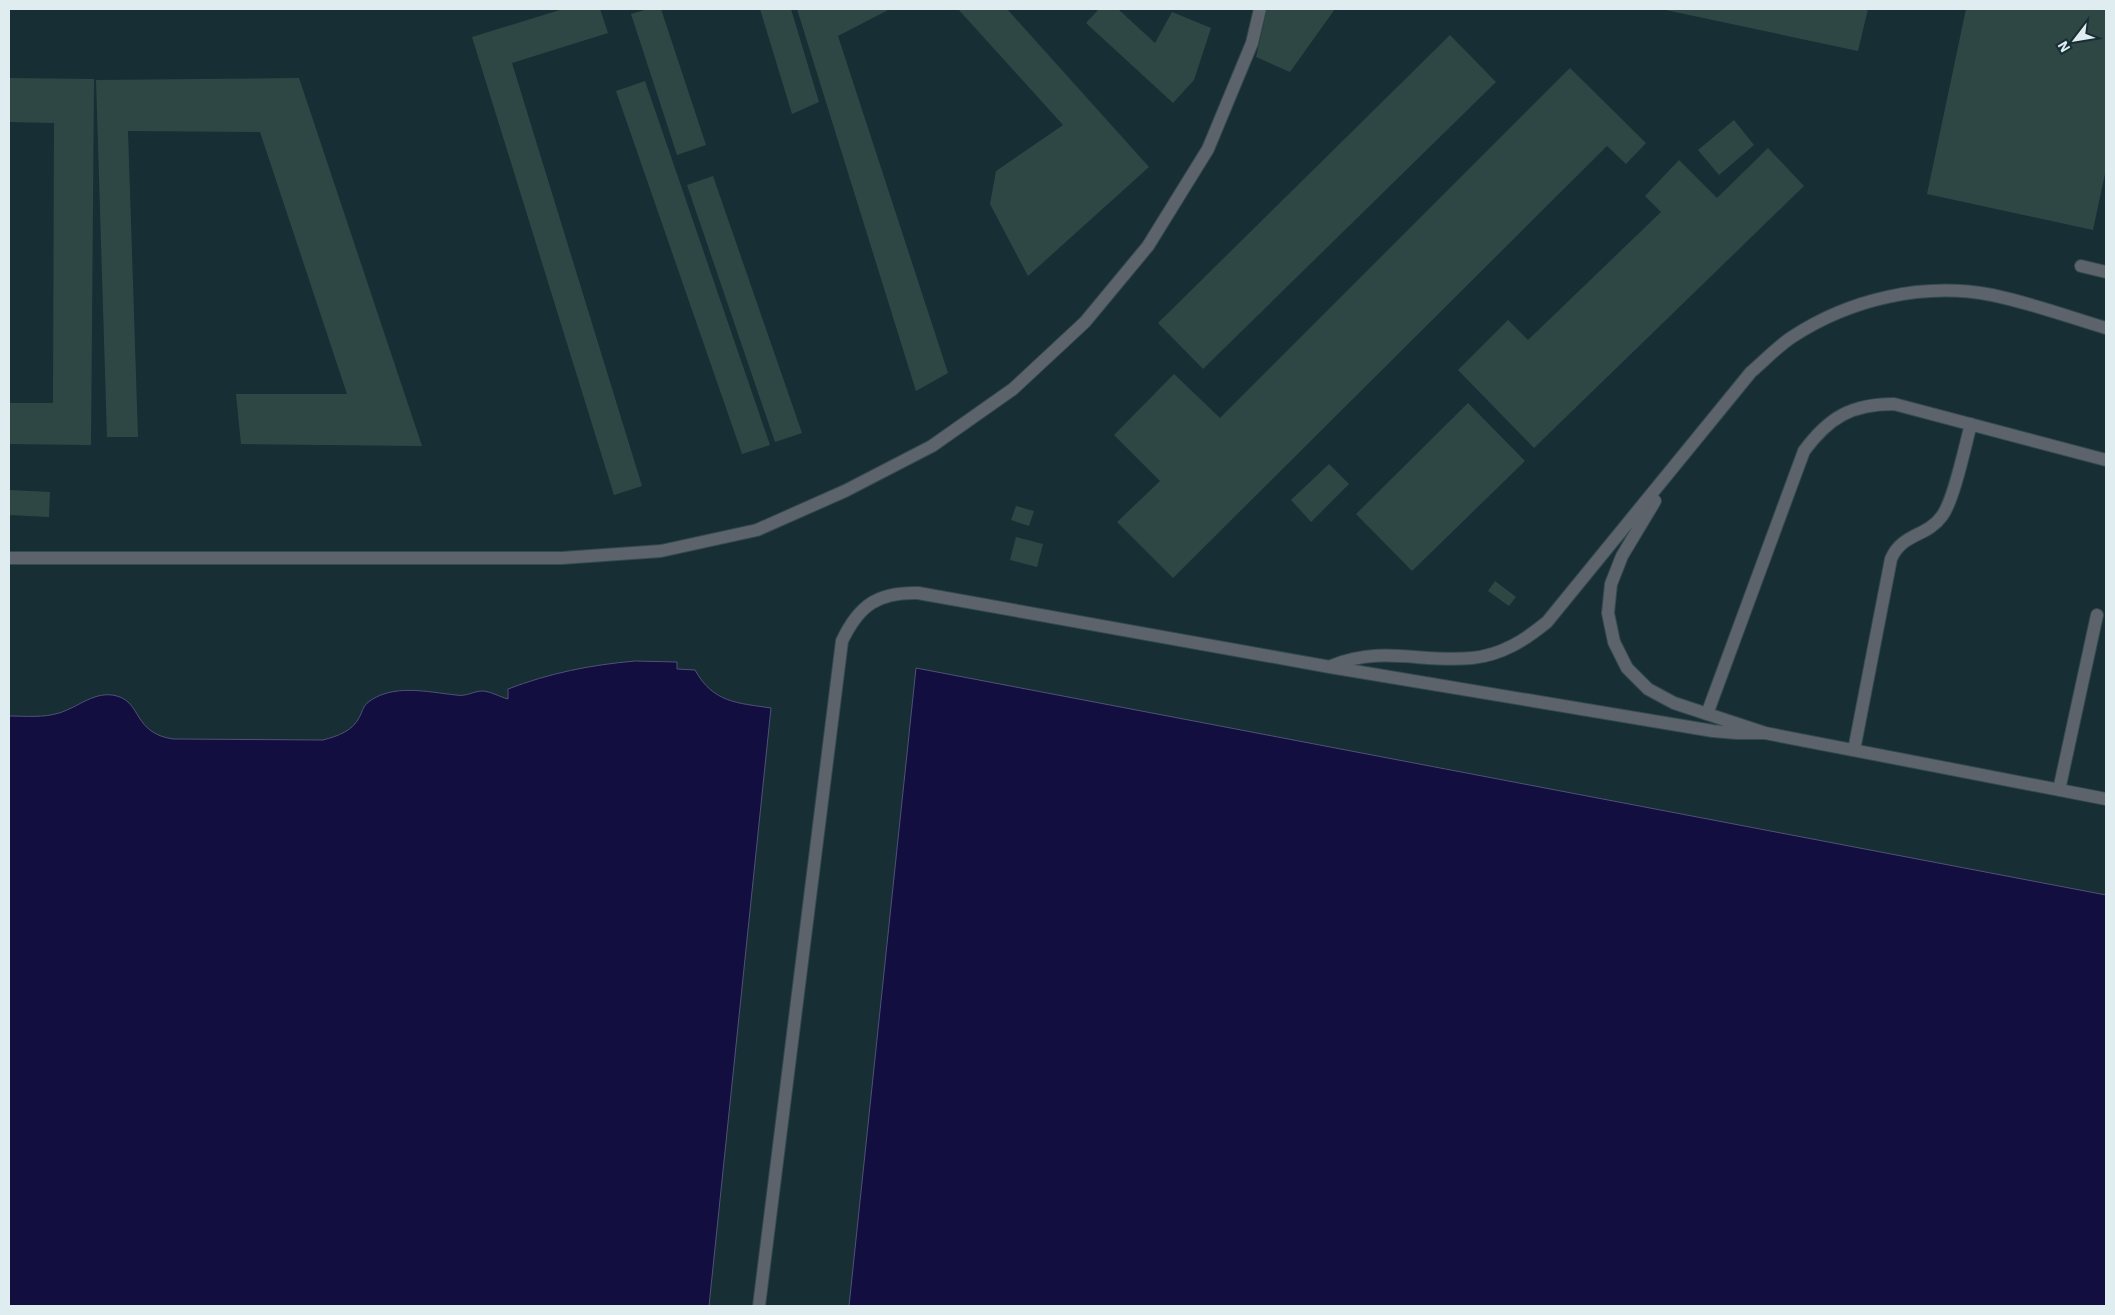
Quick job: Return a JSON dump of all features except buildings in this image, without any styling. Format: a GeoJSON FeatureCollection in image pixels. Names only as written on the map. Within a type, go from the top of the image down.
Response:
{"type":"FeatureCollection","features":[{"type":"Feature","properties":{"kind":"lane"},"geometry":{"type":"LineString","coordinates":[[9,558],[562,558],[661,551],[757,530],[845,491],[932,446],[1013,389],[1085,322],[1148,246],[1208,149],[1252,43],[1260,9]]}},
{"type":"Feature","properties":{"kind":"lane"},"geometry":{"type":"LineString","coordinates":[[2081,266],[2106,272]]}},
{"type":"Feature","properties":{"kind":"lane"},"geometry":{"type":"LineString","coordinates":[[1330,667],[1349,659],[1369,655],[1472,658],[1500,652],[1525,640],[1547,622],[1751,372],[1791,338],[1837,312],[1887,296],[1940,290],[1992,295],[2106,328]]}},
{"type":"Feature","properties":{"kind":"lane"},"geometry":{"type":"LineString","coordinates":[[1707,714],[1804,451],[1817,434],[1839,416],[1873,404],[1894,404],[2106,460]]}},
{"type":"Feature","properties":{"kind":"lane"},"geometry":{"type":"LineString","coordinates":[[1854,750],[1890,559],[1903,541],[1934,526],[1943,515],[1949,502],[1971,424]]}},
{"type":"Feature","properties":{"kind":"lane"},"geometry":{"type":"LineString","coordinates":[[1677,465],[1622,556],[1611,584],[1608,613],[1614,642],[1627,668],[1648,689],[1674,703],[1765,733],[2106,799]]}},
{"type":"Feature","properties":{"kind":"lane"},"geometry":{"type":"LineString","coordinates":[[759,1306],[842,641],[850,623],[863,608],[880,598],[898,592],[918,592],[1330,667],[1713,730],[1738,733],[1765,733]]}},
{"type":"Feature","properties":{"kind":"lane"},"geometry":{"type":"LineString","coordinates":[[2059,790],[2096,615]]}},
{"type":"Feature","properties":{"kind":"shaded area"},"geometry":{"type":"Polygon","coordinates":[[[635,661],[677,662],[677,669],[695,670],[702,681],[718,695],[748,705],[771,708],[709,1306],[9,1306],[9,716],[53,715],[94,697],[109,695],[117,696],[131,705],[144,725],[151,731],[160,736],[173,739],[323,740],[339,735],[349,729],[357,721],[367,703],[387,693],[410,690],[467,695],[482,691],[508,699],[508,689],[539,678],[586,667],[635,661]]]}},
{"type":"Feature","properties":{"kind":"shaded area"},"geometry":{"type":"Polygon","coordinates":[[[916,668],[2106,895],[2106,1306],[849,1306],[916,668]]]}}]}
